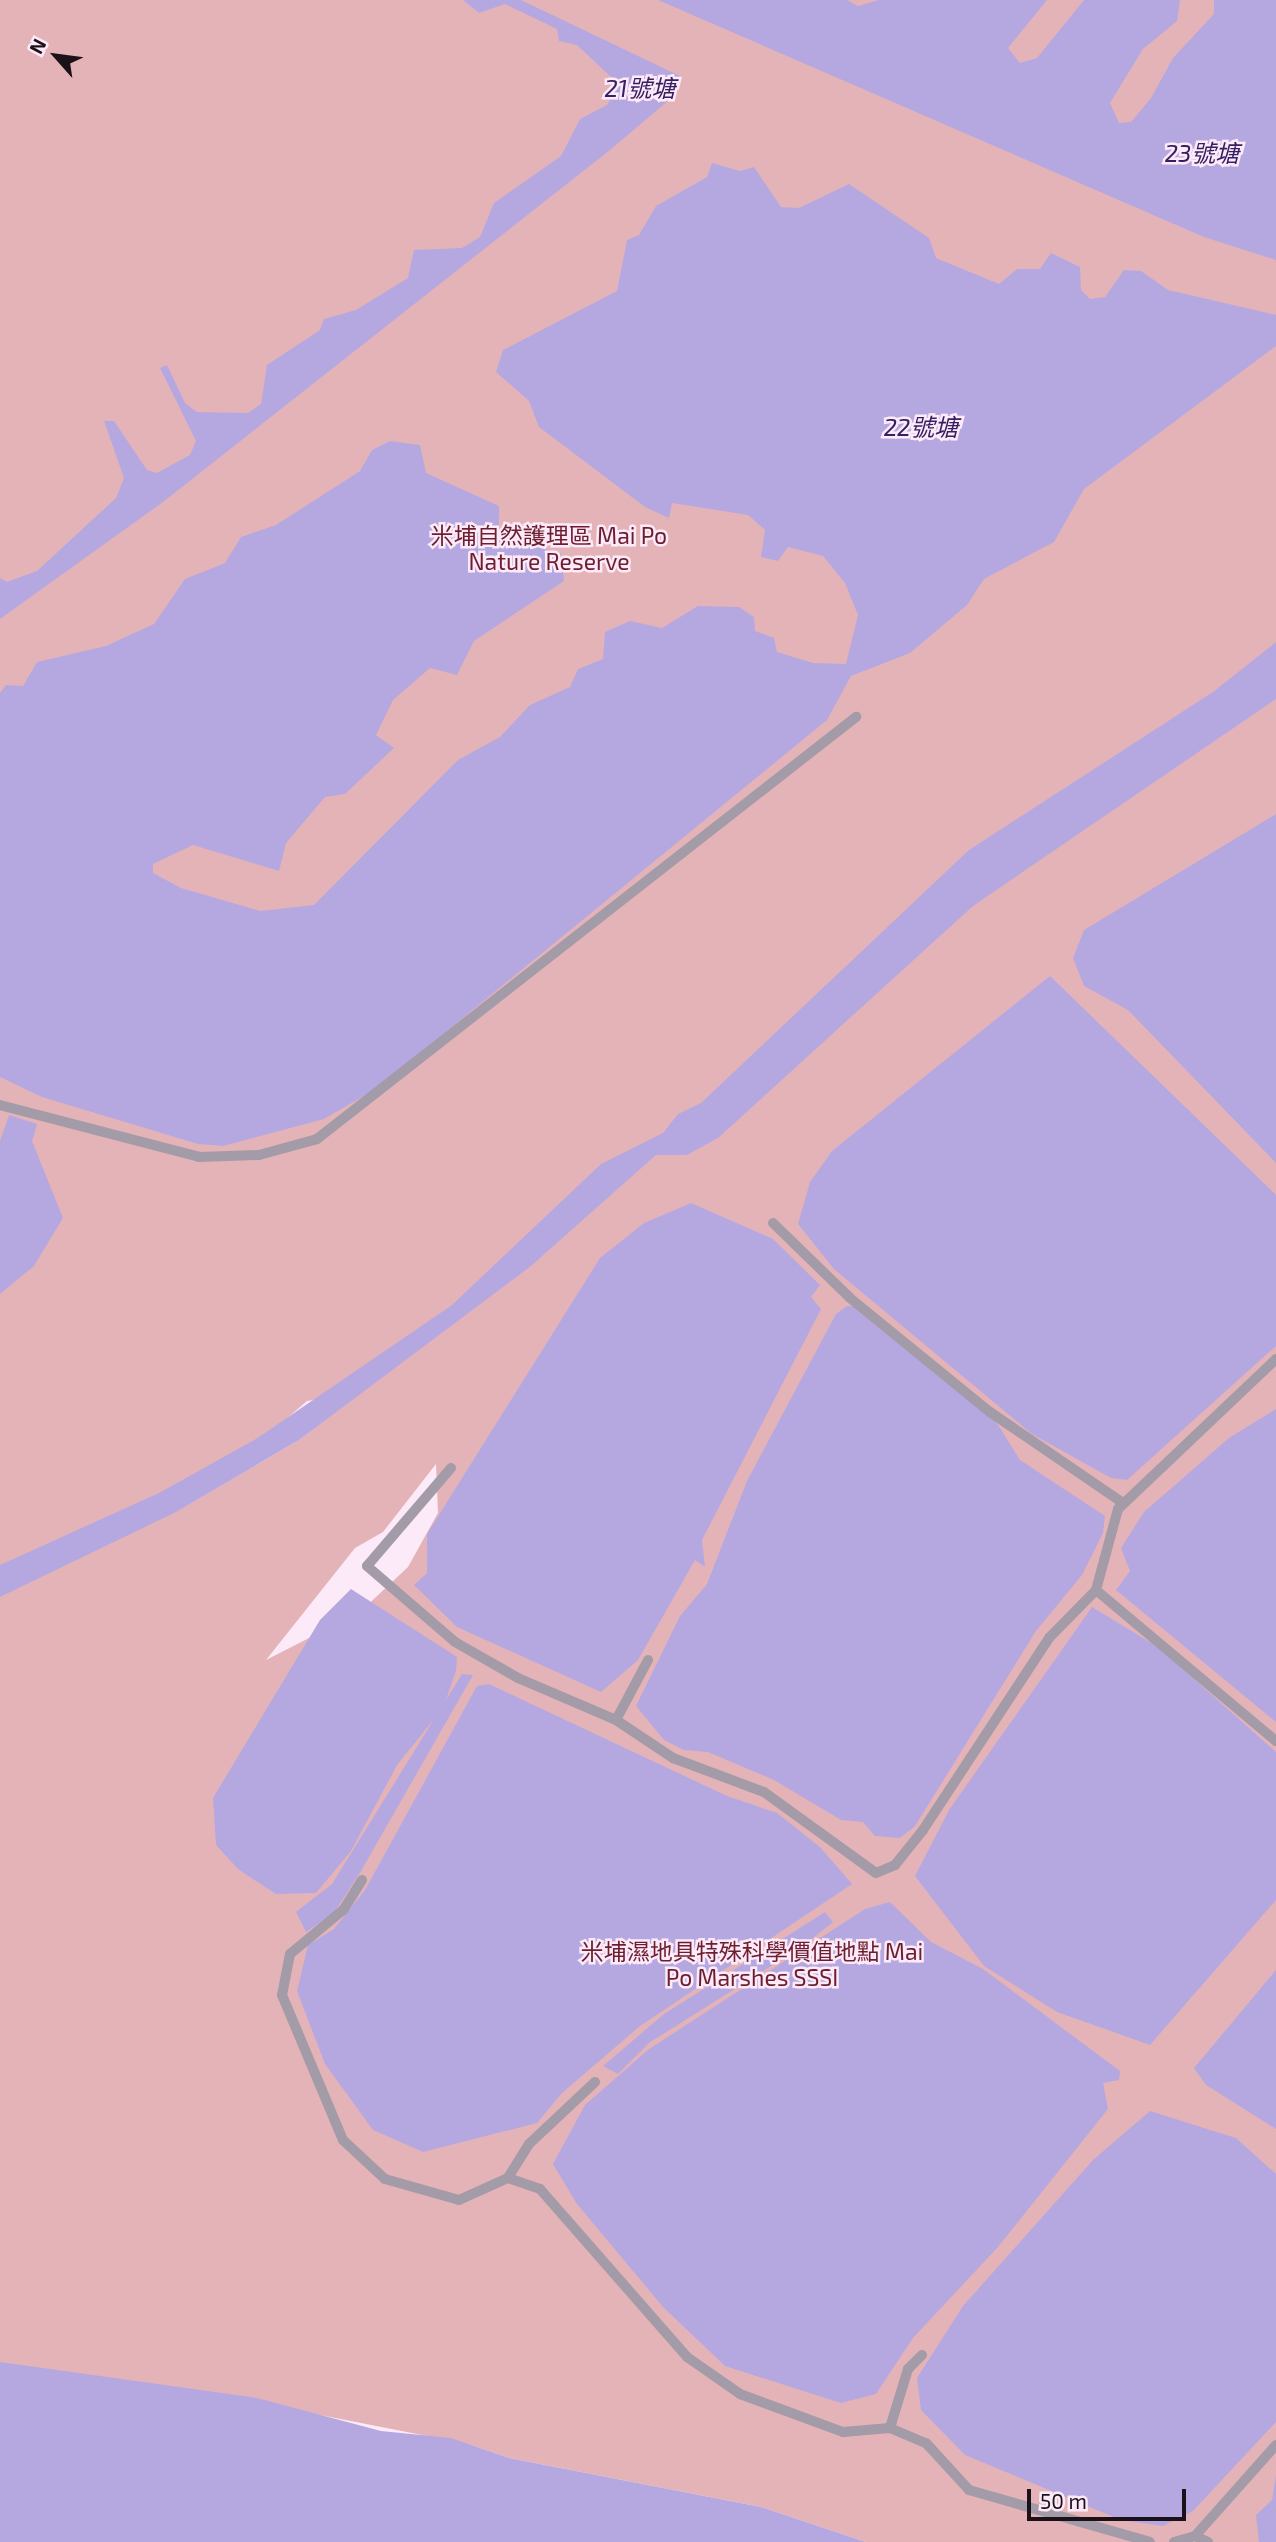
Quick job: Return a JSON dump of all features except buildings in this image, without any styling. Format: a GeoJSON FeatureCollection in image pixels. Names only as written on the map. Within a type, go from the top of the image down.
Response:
{"type":"FeatureCollection","features":[{"type":"Feature","properties":{"kind":"lane"},"geometry":{"type":"LineString","coordinates":[[0,1105],[199,1157],[259,1155],[317,1139],[856,717]]}},
{"type":"Feature","properties":{"kind":"lane"},"geometry":{"type":"LineString","coordinates":[[773,1223],[850,1298],[990,1412],[1123,1503]]}},
{"type":"Feature","properties":{"kind":"lane"},"geometry":{"type":"LineString","coordinates":[[451,1468],[367,1566],[455,1642],[518,1678],[616,1720],[673,1758],[764,1791],[876,1873],[895,1865],[923,1830],[1049,1638],[1096,1590],[1123,1503],[1276,1359]]}},
{"type":"Feature","properties":{"kind":"lane"},"geometry":{"type":"LineString","coordinates":[[1096,1590],[1276,1741]]}},
{"type":"Feature","properties":{"kind":"lane"},"geometry":{"type":"LineString","coordinates":[[616,1720],[648,1660]]}},
{"type":"Feature","properties":{"kind":"lane"},"geometry":{"type":"LineString","coordinates":[[362,1880],[343,1910],[290,1954],[282,1995],[343,2140],[385,2179],[459,2200],[508,2178],[529,2144],[595,2082]]}},
{"type":"Feature","properties":{"kind":"lane"},"geometry":{"type":"LineString","coordinates":[[508,2178],[540,2189],[687,2357],[740,2394],[843,2432],[890,2428],[926,2444],[969,2490],[1150,2542]]}},
{"type":"Feature","properties":{"kind":"lane"},"geometry":{"type":"LineString","coordinates":[[890,2428],[908,2369],[922,2355]]}},
{"type":"Feature","properties":{"kind":"lane"},"geometry":{"type":"LineString","coordinates":[[1174,2542],[1195,2536],[1276,2445]]}},
{"type":"Feature","properties":{"kind":"lane"},"geometry":{"type":"LineString","coordinates":[[1195,2536],[1208,2542]]}},
{"type":"Feature","properties":{"kind":"green space"},"geometry":{"type":"Polygon","coordinates":[[[0,0],[1276,0],[1276,2542],[866,2542],[761,2507],[509,2458],[468,2444],[254,2402],[0,2364],[0,0]],[[361,1392],[307,1401],[184,1507],[299,1440],[361,1392]],[[436,1464],[383,1532],[355,1548],[266,1660],[360,1612],[408,1567],[438,1513],[436,1464]]]}},
{"type":"Feature","properties":{"kind":"water","name":"21號塘"},"geometry":{"type":"Polygon","coordinates":[[[463,0],[521,0],[682,77],[669,100],[610,150],[163,502],[0,619],[0,578],[7,582],[37,571],[116,498],[124,478],[104,421],[114,421],[147,470],[157,473],[190,455],[196,441],[160,368],[167,365],[185,403],[197,412],[248,413],[261,404],[267,365],[320,330],[324,319],[356,310],[408,278],[414,250],[462,248],[480,237],[494,203],[561,156],[580,119],[607,105],[614,93],[611,77],[577,45],[559,41],[557,29],[505,4],[479,13],[463,0]]]}},
{"type":"Feature","properties":{"kind":"water","name":"23號塘"},"geometry":{"type":"Polygon","coordinates":[[[658,0],[847,0],[858,6],[879,0],[1047,0],[1008,48],[1020,63],[1037,58],[1084,0],[1180,0],[1177,21],[1143,49],[1110,103],[1119,123],[1131,122],[1151,98],[1173,58],[1214,14],[1214,0],[1276,0],[1276,260],[1204,237],[658,0]]]}},
{"type":"Feature","properties":{"kind":"water","name":"22號塘"},"geometry":{"type":"Polygon","coordinates":[[[712,163],[740,171],[754,167],[781,207],[799,208],[849,184],[929,238],[936,258],[999,284],[1017,269],[1040,269],[1051,253],[1080,267],[1081,290],[1090,299],[1105,297],[1124,270],[1141,271],[1168,290],[1276,315],[1276,346],[1084,489],[1054,542],[984,579],[967,605],[910,653],[851,676],[827,720],[376,1089],[324,1119],[223,1146],[198,1144],[42,1097],[0,1077],[0,693],[6,685],[23,686],[37,662],[106,646],[154,624],[185,579],[225,563],[241,537],[276,525],[360,471],[372,450],[390,441],[420,445],[426,473],[499,506],[499,536],[561,553],[564,581],[474,641],[457,675],[430,668],[393,700],[376,735],[394,748],[345,794],[325,797],[286,843],[279,871],[193,845],[153,864],[153,873],[181,888],[260,911],[314,905],[458,760],[500,737],[530,705],[570,687],[578,669],[603,659],[605,632],[630,621],[662,628],[698,606],[739,607],[754,617],[755,631],[774,638],[777,652],[813,663],[846,664],[858,615],[845,583],[823,556],[788,547],[778,561],[761,557],[765,530],[748,515],[672,503],[669,518],[645,507],[539,427],[529,401],[496,372],[503,350],[617,291],[627,240],[639,235],[656,206],[707,177],[712,163]]]}},
{"type":"Feature","properties":{"kind":"water"},"geometry":{"type":"Polygon","coordinates":[[[1276,642],[1276,699],[973,906],[718,1138],[687,1155],[656,1155],[531,1266],[299,1440],[176,1512],[0,1597],[0,1565],[159,1493],[256,1439],[452,1305],[601,1164],[663,1133],[678,1114],[701,1103],[969,850],[1213,692],[1276,642]]]}},
{"type":"Feature","properties":{"kind":"water"},"geometry":{"type":"Polygon","coordinates":[[[1276,814],[1276,1163],[1128,1010],[1084,986],[1073,958],[1084,930],[1276,814]]]}},
{"type":"Feature","properties":{"kind":"water"},"geometry":{"type":"Polygon","coordinates":[[[1050,976],[1276,1195],[1276,1346],[1127,1480],[1111,1478],[1032,1434],[834,1269],[798,1224],[810,1182],[832,1151],[1050,976]]]}},
{"type":"Feature","properties":{"kind":"water"},"geometry":{"type":"Polygon","coordinates":[[[9,1115],[37,1124],[32,1141],[63,1218],[34,1266],[0,1294],[0,1141],[9,1115]]]}},
{"type":"Feature","properties":{"kind":"water"},"geometry":{"type":"Polygon","coordinates":[[[691,1203],[773,1239],[820,1285],[811,1297],[821,1309],[702,1540],[705,1567],[695,1560],[638,1660],[601,1692],[457,1627],[414,1585],[427,1573],[427,1534],[600,1258],[644,1223],[691,1203]]]}},
{"type":"Feature","properties":{"kind":"water"},"geometry":{"type":"Polygon","coordinates":[[[847,1306],[863,1307],[993,1417],[1020,1460],[1105,1516],[1103,1533],[1082,1575],[1036,1631],[915,1826],[900,1838],[875,1836],[863,1822],[841,1820],[774,1780],[708,1752],[684,1750],[664,1740],[636,1706],[680,1616],[707,1584],[747,1481],[836,1314],[847,1306]]]}},
{"type":"Feature","properties":{"kind":"water"},"geometry":{"type":"Polygon","coordinates":[[[1276,1409],[1276,1722],[1116,1590],[1130,1571],[1121,1548],[1144,1512],[1229,1438],[1276,1409]]]}},
{"type":"Feature","properties":{"kind":"water"},"geometry":{"type":"Polygon","coordinates":[[[351,1589],[457,1657],[456,1671],[443,1708],[397,1765],[351,1851],[316,1893],[276,1894],[239,1870],[216,1845],[213,1798],[320,1620],[351,1589]]]}},
{"type":"Feature","properties":{"kind":"water"},"geometry":{"type":"Polygon","coordinates":[[[1092,1607],[1158,1647],[1276,1752],[1276,1900],[1150,2045],[1057,2012],[984,1966],[915,1876],[949,1810],[1092,1607]]]}},
{"type":"Feature","properties":{"kind":"water"},"geometry":{"type":"Polygon","coordinates":[[[462,1674],[473,1675],[361,1871],[334,1913],[306,1932],[296,1912],[332,1884],[462,1674]]]}},
{"type":"Feature","properties":{"kind":"water"},"geometry":{"type":"Polygon","coordinates":[[[489,1684],[727,1796],[777,1813],[820,1847],[852,1884],[640,2026],[562,2093],[537,2123],[423,2152],[373,2130],[325,2064],[297,1991],[308,1945],[334,1929],[365,1890],[477,1686],[489,1684]]]}},
{"type":"Feature","properties":{"kind":"water"},"geometry":{"type":"Polygon","coordinates":[[[890,1902],[931,1942],[983,1969],[1120,2071],[1119,2080],[1103,2083],[1108,2109],[998,2247],[913,2338],[876,2394],[841,2403],[725,2366],[663,2307],[577,2204],[553,2164],[585,2105],[649,2049],[865,1909],[890,1902]]]}},
{"type":"Feature","properties":{"kind":"water"},"geometry":{"type":"Polygon","coordinates":[[[825,1912],[833,1922],[803,1946],[649,2043],[618,2074],[603,2066],[664,2014],[825,1912]]]}},
{"type":"Feature","properties":{"kind":"water"},"geometry":{"type":"Polygon","coordinates":[[[1276,1970],[1276,2129],[1206,2085],[1194,2068],[1276,1970]]]}},
{"type":"Feature","properties":{"kind":"water"},"geometry":{"type":"Polygon","coordinates":[[[1150,2111],[1236,2138],[1276,2174],[1276,2422],[1193,2511],[1163,2526],[1121,2520],[965,2455],[921,2410],[917,2378],[963,2306],[1093,2160],[1150,2111]]]}},
{"type":"Feature","properties":{"kind":"water"},"geometry":{"type":"Polygon","coordinates":[[[0,2362],[257,2398],[381,2431],[451,2438],[509,2458],[761,2507],[866,2542],[0,2542],[0,2362]]]}},
{"type":"Feature","properties":{"kind":"water"},"geometry":{"type":"Polygon","coordinates":[[[1276,2475],[1276,2542],[1259,2542],[1256,2515],[1272,2500],[1276,2475]]]}},
{"type":"Feature","properties":{"kind":"park label","name":"米埔自然護理區 Mai Po Nature Reserve"},"geometry":{"type":"Point","coordinates":[549,548]}},
{"type":"Feature","properties":{"kind":"park label","name":"米埔濕地具特殊科學價值地點 Mai Po Marshes SSSI"},"geometry":{"type":"Point","coordinates":[752,1964]}}]}
